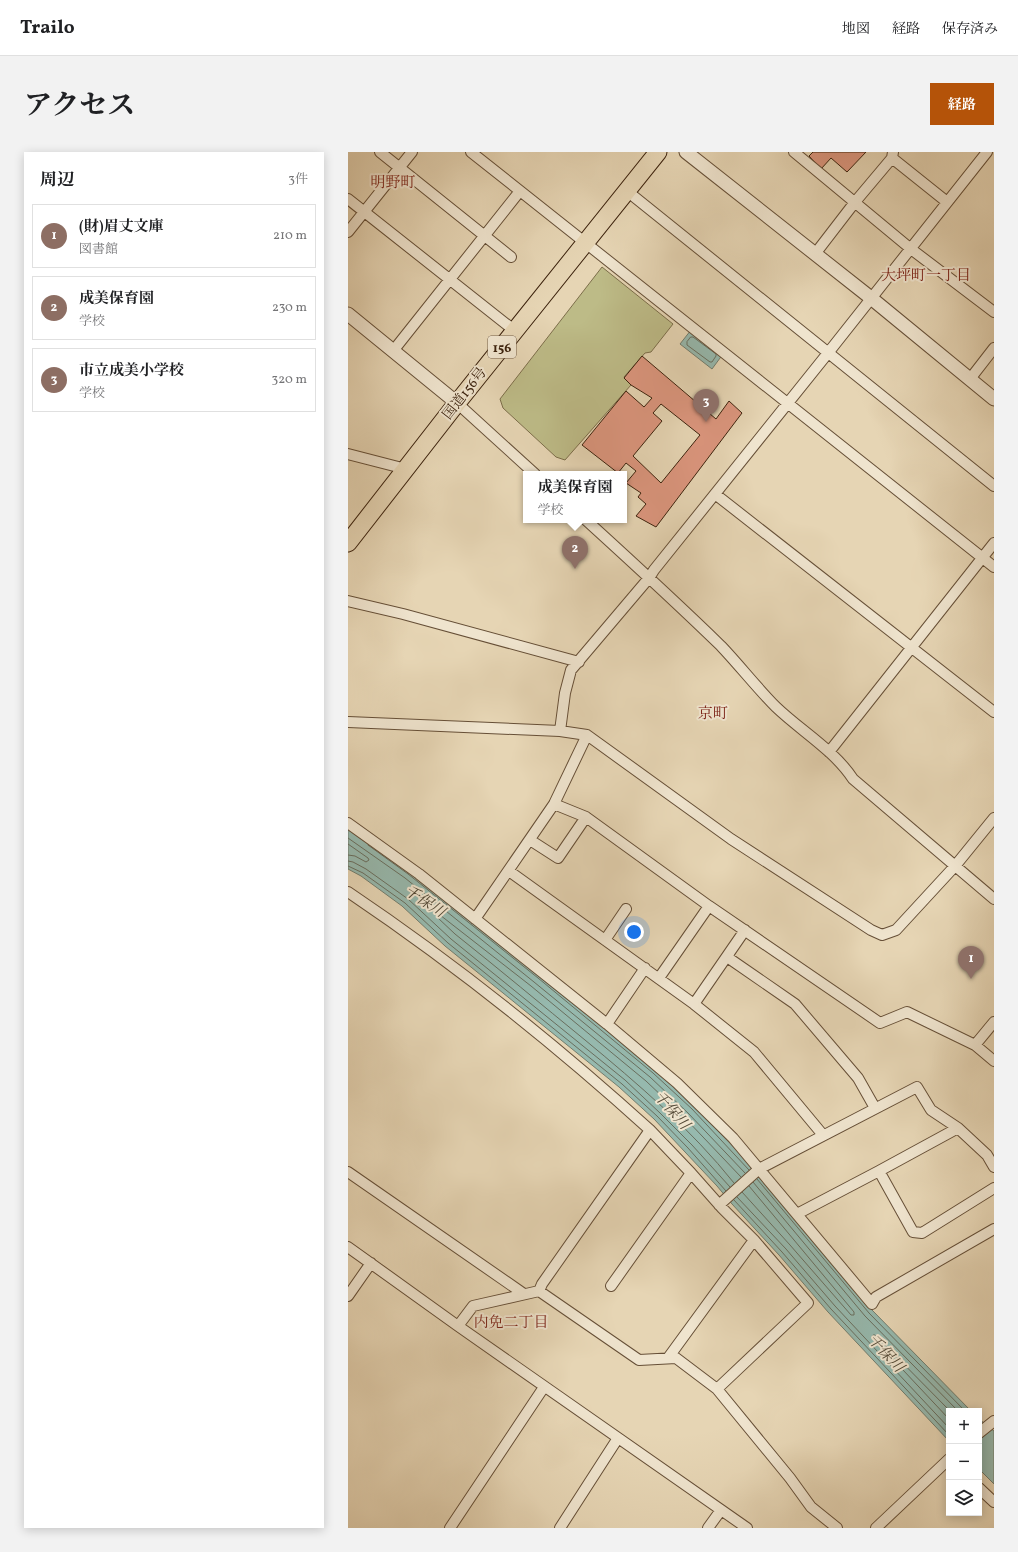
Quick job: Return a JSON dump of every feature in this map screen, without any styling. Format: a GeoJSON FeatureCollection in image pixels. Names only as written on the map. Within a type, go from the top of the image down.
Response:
{"type":"FeatureCollection","features":[{"type":"Feature","properties":{"kind":"highway","name":"国道156号"},"geometry":{"type":"LineString","coordinates":[[348,543],[456,403],[658,152]]}},
{"type":"Feature","properties":{"kind":"street"},"geometry":{"type":"LineString","coordinates":[[380,152],[511,257]]}},
{"type":"Feature","properties":{"kind":"street"},"geometry":{"type":"LineString","coordinates":[[348,232],[412,152]]}},
{"type":"Feature","properties":{"kind":"street"},"geometry":{"type":"LineString","coordinates":[[471,152],[994,567]]}},
{"type":"Feature","properties":{"kind":"street"},"geometry":{"type":"LineString","coordinates":[[686,152],[871,298],[994,399]]}},
{"type":"Feature","properties":{"kind":"street"},"geometry":{"type":"LineString","coordinates":[[794,152],[910,249],[994,312]]}},
{"type":"Feature","properties":{"kind":"street"},"geometry":{"type":"LineString","coordinates":[[560,731],[565,693],[571,670],[649,578],[716,494],[947,202],[982,154]]}},
{"type":"Feature","properties":{"kind":"street"},"geometry":{"type":"LineString","coordinates":[[815,254],[892,155],[947,202]]}},
{"type":"Feature","properties":{"kind":"street"},"geometry":{"type":"LineString","coordinates":[[392,351],[520,191]]}},
{"type":"Feature","properties":{"kind":"street"},"geometry":{"type":"LineString","coordinates":[[627,191],[994,486]]}},
{"type":"Feature","properties":{"kind":"street"},"geometry":{"type":"LineString","coordinates":[[348,199],[515,331]]}},
{"type":"Feature","properties":{"kind":"street"},"geometry":{"type":"LineString","coordinates":[[348,314],[456,403],[532,471]]}},
{"type":"Feature","properties":{"kind":"street"},"geometry":{"type":"LineString","coordinates":[[970,379],[994,348]]}},
{"type":"Feature","properties":{"kind":"street"},"geometry":{"type":"LineString","coordinates":[[348,454],[406,469]]}},
{"type":"Feature","properties":{"kind":"street"},"geometry":{"type":"LineString","coordinates":[[716,494],[994,712]]}},
{"type":"Feature","properties":{"kind":"street"},"geometry":{"type":"LineString","coordinates":[[589,523],[721,646],[776,707],[829,752],[847,770],[853,779],[994,899]]}},
{"type":"Feature","properties":{"kind":"street"},"geometry":{"type":"LineString","coordinates":[[829,752],[994,543]]}},
{"type":"Feature","properties":{"kind":"street"},"geometry":{"type":"LineString","coordinates":[[348,601],[404,614],[579,662]]}},
{"type":"Feature","properties":{"kind":"street"},"geometry":{"type":"LineString","coordinates":[[348,722],[560,731],[588,735],[731,839],[882,936],[896,930],[955,866],[994,818]]}},
{"type":"Feature","properties":{"kind":"street"},"geometry":{"type":"LineString","coordinates":[[475,919],[554,804],[588,735]]}},
{"type":"Feature","properties":{"kind":"street"},"geometry":{"type":"LineString","coordinates":[[554,804],[586,817],[709,906],[880,1024],[907,1012],[975,1045],[994,1060]]}},
{"type":"Feature","properties":{"kind":"street"},"geometry":{"type":"LineString","coordinates":[[530,840],[558,858],[586,817]]}},
{"type":"Feature","properties":{"kind":"street"},"geometry":{"type":"LineString","coordinates":[[348,823],[419,874],[607,1024],[677,1083],[733,1138],[758,1170],[872,1304],[876,1297],[994,1229]]}},
{"type":"Feature","properties":{"kind":"street"},"geometry":{"type":"LineString","coordinates":[[509,871],[659,978],[754,1052],[823,1135]]}},
{"type":"Feature","properties":{"kind":"street"},"geometry":{"type":"LineString","coordinates":[[348,892],[476,984],[602,1087],[650,1130],[722,1203],[808,1303],[718,1389]]}},
{"type":"Feature","properties":{"kind":"street"},"geometry":{"type":"LineString","coordinates":[[659,978],[709,906]]}},
{"type":"Feature","properties":{"kind":"street"},"geometry":{"type":"LineString","coordinates":[[605,940],[626,909]]}},
{"type":"Feature","properties":{"kind":"street"},"geometry":{"type":"LineString","coordinates":[[694,1004],[745,930]]}},
{"type":"Feature","properties":{"kind":"street"},"geometry":{"type":"LineString","coordinates":[[727,957],[794,1004],[858,1078],[875,1108]]}},
{"type":"Feature","properties":{"kind":"street"},"geometry":{"type":"LineString","coordinates":[[607,1024],[645,968]]}},
{"type":"Feature","properties":{"kind":"street"},"geometry":{"type":"LineString","coordinates":[[975,1045],[994,1022]]}},
{"type":"Feature","properties":{"kind":"street"},"geometry":{"type":"LineString","coordinates":[[722,1203],[758,1170],[917,1086],[931,1110],[958,1128],[987,1155],[994,1167]]}},
{"type":"Feature","properties":{"kind":"street"},"geometry":{"type":"LineString","coordinates":[[797,1214],[958,1128]]}},
{"type":"Feature","properties":{"kind":"street"},"geometry":{"type":"LineString","coordinates":[[539,1291],[542,1284],[650,1130]]}},
{"type":"Feature","properties":{"kind":"street"},"geometry":{"type":"LineString","coordinates":[[879,1171],[913,1232],[922,1233],[994,1188]]}},
{"type":"Feature","properties":{"kind":"street"},"geometry":{"type":"LineString","coordinates":[[348,1172],[524,1294]]}},
{"type":"Feature","properties":{"kind":"street"},"geometry":{"type":"LineString","coordinates":[[611,1286],[691,1172]]}},
{"type":"Feature","properties":{"kind":"street"},"geometry":{"type":"LineString","coordinates":[[668,1358],[754,1240]]}},
{"type":"Feature","properties":{"kind":"street"},"geometry":{"type":"LineString","coordinates":[[348,1247],[458,1326],[747,1528]]}},
{"type":"Feature","properties":{"kind":"street"},"geometry":{"type":"LineString","coordinates":[[348,1296],[371,1263]]}},
{"type":"Feature","properties":{"kind":"street"},"geometry":{"type":"LineString","coordinates":[[458,1326],[473,1306],[539,1291],[639,1360],[676,1358],[718,1389],[790,1478],[811,1507],[837,1528]]}},
{"type":"Feature","properties":{"kind":"street"},"geometry":{"type":"LineString","coordinates":[[450,1528],[544,1386]]}},
{"type":"Feature","properties":{"kind":"street"},"geometry":{"type":"LineString","coordinates":[[982,1431],[993,1424]]}},
{"type":"Feature","properties":{"kind":"street"},"geometry":{"type":"LineString","coordinates":[[560,1528],[618,1438]]}},
{"type":"Feature","properties":{"kind":"street"},"geometry":{"type":"LineString","coordinates":[[876,1528],[946,1462]]}},
{"type":"Feature","properties":{"kind":"street"},"geometry":{"type":"LineString","coordinates":[[982,1491],[994,1502]]}},
{"type":"Feature","properties":{"kind":"street"},"geometry":{"type":"LineString","coordinates":[[708,1528],[721,1510]]}},
{"type":"Feature","properties":{"kind":"shaded area"},"geometry":{"type":"Polygon","coordinates":[[[602,267],[673,324],[651,352],[645,353],[624,377],[631,385],[565,460],[556,457],[503,408],[500,399],[602,267]]]}},
{"type":"Feature","properties":{"kind":"water"},"geometry":{"type":"Polygon","coordinates":[[[691,330],[723,354],[712,369],[680,344],[691,330]]]}},
{"type":"Feature","properties":{"kind":"water","name":"千保川"},"geometry":{"type":"Polygon","coordinates":[[[348,827],[410,871],[656,1070],[694,1106],[749,1163],[872,1310],[968,1408],[946,1408],[946,1438],[828,1312],[717,1186],[654,1119],[619,1087],[445,946],[402,906],[361,876],[348,869],[348,827]]]}},
{"type":"Feature","properties":{"kind":"water"},"geometry":{"type":"Polygon","coordinates":[[[982,1421],[994,1431],[994,1484],[982,1472],[982,1421]]]}},
{"type":"Feature","properties":{"kind":"building"},"geometry":{"type":"Polygon","coordinates":[[[813,152],[866,152],[847,172],[831,158],[821,169],[809,156],[813,152]]]}},
{"type":"Feature","properties":{"kind":"building"},"geometry":{"type":"Polygon","coordinates":[[[642,356],[716,419],[729,401],[742,413],[656,527],[636,516],[646,504],[638,497],[641,493],[627,484],[636,471],[626,463],[620,471],[615,471],[582,445],[626,391],[644,407],[652,398],[631,385],[624,378],[642,356]],[[661,404],[653,413],[662,421],[633,456],[661,483],[700,435],[661,404]]]}},
{"type":"Feature","properties":{"kind":"place","name":"市立成美小学校"},"geometry":{"type":"Point","coordinates":[706,422]}},
{"type":"Feature","properties":{"kind":"place","name":"成美保育園"},"geometry":{"type":"Point","coordinates":[575,569]}},
{"type":"Feature","properties":{"kind":"place","name":"(財)眉丈文庫"},"geometry":{"type":"Point","coordinates":[971,979]}},
{"type":"Feature","properties":{"kind":"district","name":"明野町"},"geometry":{"type":"Point","coordinates":[393,182]}},
{"type":"Feature","properties":{"kind":"district","name":"大坪町一丁目"},"geometry":{"type":"Point","coordinates":[926,275]}},
{"type":"Feature","properties":{"kind":"district","name":"京町"},"geometry":{"type":"Point","coordinates":[713,713]}},
{"type":"Feature","properties":{"kind":"district","name":"内免二丁目"},"geometry":{"type":"Point","coordinates":[511,1322]}}]}
